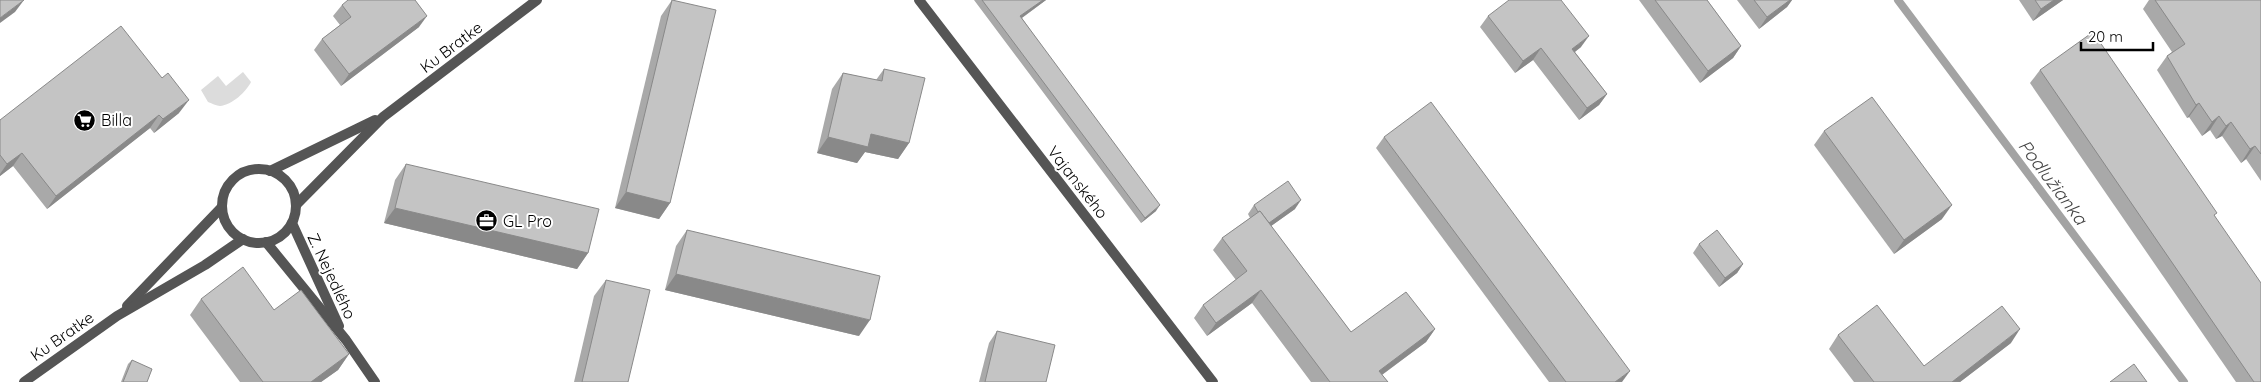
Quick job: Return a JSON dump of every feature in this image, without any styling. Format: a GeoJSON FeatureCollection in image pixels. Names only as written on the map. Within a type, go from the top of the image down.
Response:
{"type":"FeatureCollection","features":[{"type":"Feature","properties":{"kind":"street","name":"Ku Bratke"},"geometry":{"type":"LineString","coordinates":[[296,205],[382,117],[537,0]]}},
{"type":"Feature","properties":{"kind":"street","name":"Vajanského"},"geometry":{"type":"LineString","coordinates":[[919,0],[1213,382]]}},
{"type":"Feature","properties":{"kind":"street","name":"Ku Bratke"},"geometry":{"type":"LineString","coordinates":[[270,171],[382,117]]}},
{"type":"Feature","properties":{"kind":"street"},"geometry":{"type":"LineString","coordinates":[[258,169],[270,171],[288,184],[295,198],[296,205],[292,223],[278,238],[254,243],[244,239],[228,226],[222,207],[225,192],[238,176],[258,169]]}},
{"type":"Feature","properties":{"kind":"street","name":"Ku Bratke"},"geometry":{"type":"LineString","coordinates":[[117,316],[222,207]]}},
{"type":"Feature","properties":{"kind":"street","name":"Z. Nejedlého"},"geometry":{"type":"LineString","coordinates":[[292,223],[346,340]]}},
{"type":"Feature","properties":{"kind":"street","name":"Ku Bratke"},"geometry":{"type":"LineString","coordinates":[[24,382],[117,316],[205,265],[244,239]]}},
{"type":"Feature","properties":{"kind":"street","name":"Z. Nejedlého"},"geometry":{"type":"LineString","coordinates":[[266,242],[346,340],[375,382]]}},
{"type":"Feature","properties":{"kind":"shaded area"},"geometry":{"type":"Polygon","coordinates":[[[243,72],[251,82],[238,97],[220,106],[208,102],[201,90],[218,76],[226,86],[243,72]]]}},
{"type":"Feature","properties":{"kind":"building"},"geometry":{"type":"Polygon","coordinates":[[[0,0],[24,0],[0,18],[0,0]]]}},
{"type":"Feature","properties":{"kind":"building"},"geometry":{"type":"Polygon","coordinates":[[[348,0],[415,0],[427,16],[349,74],[322,39],[351,17],[342,5],[348,0]]]}},
{"type":"Feature","properties":{"kind":"building"},"geometry":{"type":"Polygon","coordinates":[[[672,0],[716,10],[670,203],[626,192],[672,0]]]}},
{"type":"Feature","properties":{"kind":"building"},"geometry":{"type":"Polygon","coordinates":[[[982,0],[1043,0],[1020,16],[1160,205],[1145,218],[982,0]]]}},
{"type":"Feature","properties":{"kind":"building"},"geometry":{"type":"Polygon","coordinates":[[[1509,0],[1561,0],[1589,36],[1572,49],[1607,94],[1587,108],[1541,48],[1523,61],[1488,16],[1509,0]]]}},
{"type":"Feature","properties":{"kind":"building"},"geometry":{"type":"Polygon","coordinates":[[[1655,0],[1707,0],[1741,46],[1708,71],[1655,0]]]}},
{"type":"Feature","properties":{"kind":"building"},"geometry":{"type":"Polygon","coordinates":[[[1754,0],[1790,0],[1767,17],[1754,0]]]}},
{"type":"Feature","properties":{"kind":"building"},"geometry":{"type":"Polygon","coordinates":[[[2035,0],[2054,0],[2041,9],[2035,0]]]}},
{"type":"Feature","properties":{"kind":"building"},"geometry":{"type":"Polygon","coordinates":[[[2155,0],[2261,0],[2261,154],[2255,146],[2250,149],[2231,122],[2226,126],[2219,116],[2212,122],[2199,103],[2196,105],[2167,56],[2185,44],[2155,0]]]}},
{"type":"Feature","properties":{"kind":"building","name":"Billa"},"geometry":{"type":"Polygon","coordinates":[[[121,26],[162,78],[168,73],[189,100],[163,119],[159,115],[56,196],[22,153],[7,164],[0,155],[0,120],[121,26]]]}},
{"type":"Feature","properties":{"kind":"building"},"geometry":{"type":"Polygon","coordinates":[[[2093,32],[2217,213],[2214,215],[2261,283],[2261,382],[2254,382],[2040,70],[2093,32]]]}},
{"type":"Feature","properties":{"kind":"building"},"geometry":{"type":"Polygon","coordinates":[[[884,69],[925,78],[909,143],[871,134],[868,147],[828,137],[843,73],[882,81],[884,69]]]}},
{"type":"Feature","properties":{"kind":"building"},"geometry":{"type":"Polygon","coordinates":[[[1872,97],[1952,205],[1904,240],[1824,131],[1872,97]]]}},
{"type":"Feature","properties":{"kind":"building"},"geometry":{"type":"Polygon","coordinates":[[[1431,102],[1630,371],[1615,382],[1566,382],[1384,137],[1431,102]]]}},
{"type":"Feature","properties":{"kind":"building"},"geometry":{"type":"Polygon","coordinates":[[[406,164],[599,209],[588,253],[395,208],[406,164]]]}},
{"type":"Feature","properties":{"kind":"building"},"geometry":{"type":"Polygon","coordinates":[[[1288,181],[1301,200],[1269,223],[1254,205],[1288,181]]]}},
{"type":"Feature","properties":{"kind":"building"},"geometry":{"type":"Polygon","coordinates":[[[1260,211],[1351,332],[1406,292],[1435,329],[1379,371],[1388,382],[1330,382],[1261,290],[1216,323],[1203,305],[1247,271],[1222,238],[1260,211]]]}},
{"type":"Feature","properties":{"kind":"building"},"geometry":{"type":"Polygon","coordinates":[[[687,230],[880,276],[870,320],[676,274],[687,230]]]}},
{"type":"Feature","properties":{"kind":"building"},"geometry":{"type":"Polygon","coordinates":[[[1717,230],[1743,264],[1725,278],[1699,244],[1717,230]]]}},
{"type":"Feature","properties":{"kind":"building"},"geometry":{"type":"Polygon","coordinates":[[[243,267],[274,310],[301,290],[349,354],[311,382],[263,382],[201,299],[243,267]]]}},
{"type":"Feature","properties":{"kind":"building"},"geometry":{"type":"Polygon","coordinates":[[[606,280],[650,290],[628,382],[582,382],[606,280]]]}},
{"type":"Feature","properties":{"kind":"building"},"geometry":{"type":"Polygon","coordinates":[[[1877,305],[1924,366],[2002,306],[2020,329],[1952,382],[1874,382],[1838,335],[1877,305]]]}},
{"type":"Feature","properties":{"kind":"building"},"geometry":{"type":"Polygon","coordinates":[[[997,331],[1055,345],[1046,382],[985,382],[997,331]]]}},
{"type":"Feature","properties":{"kind":"building"},"geometry":{"type":"Polygon","coordinates":[[[132,360],[152,369],[147,382],[123,382],[132,360]]]}},
{"type":"Feature","properties":{"kind":"building"},"geometry":{"type":"Polygon","coordinates":[[[2134,364],[2147,382],[2110,382],[2134,364]]]}},
{"type":"Feature","properties":{"kind":"waterway","name":"Podlužianka"},"geometry":{"type":"LineString","coordinates":[[1898,0],[2184,382]]}},
{"type":"Feature","properties":{"kind":"place","name":"Billa"},"geometry":{"type":"Point","coordinates":[85,120]}},
{"type":"Feature","properties":{"kind":"place","name":"GL Pro"},"geometry":{"type":"Point","coordinates":[487,221]}}]}
